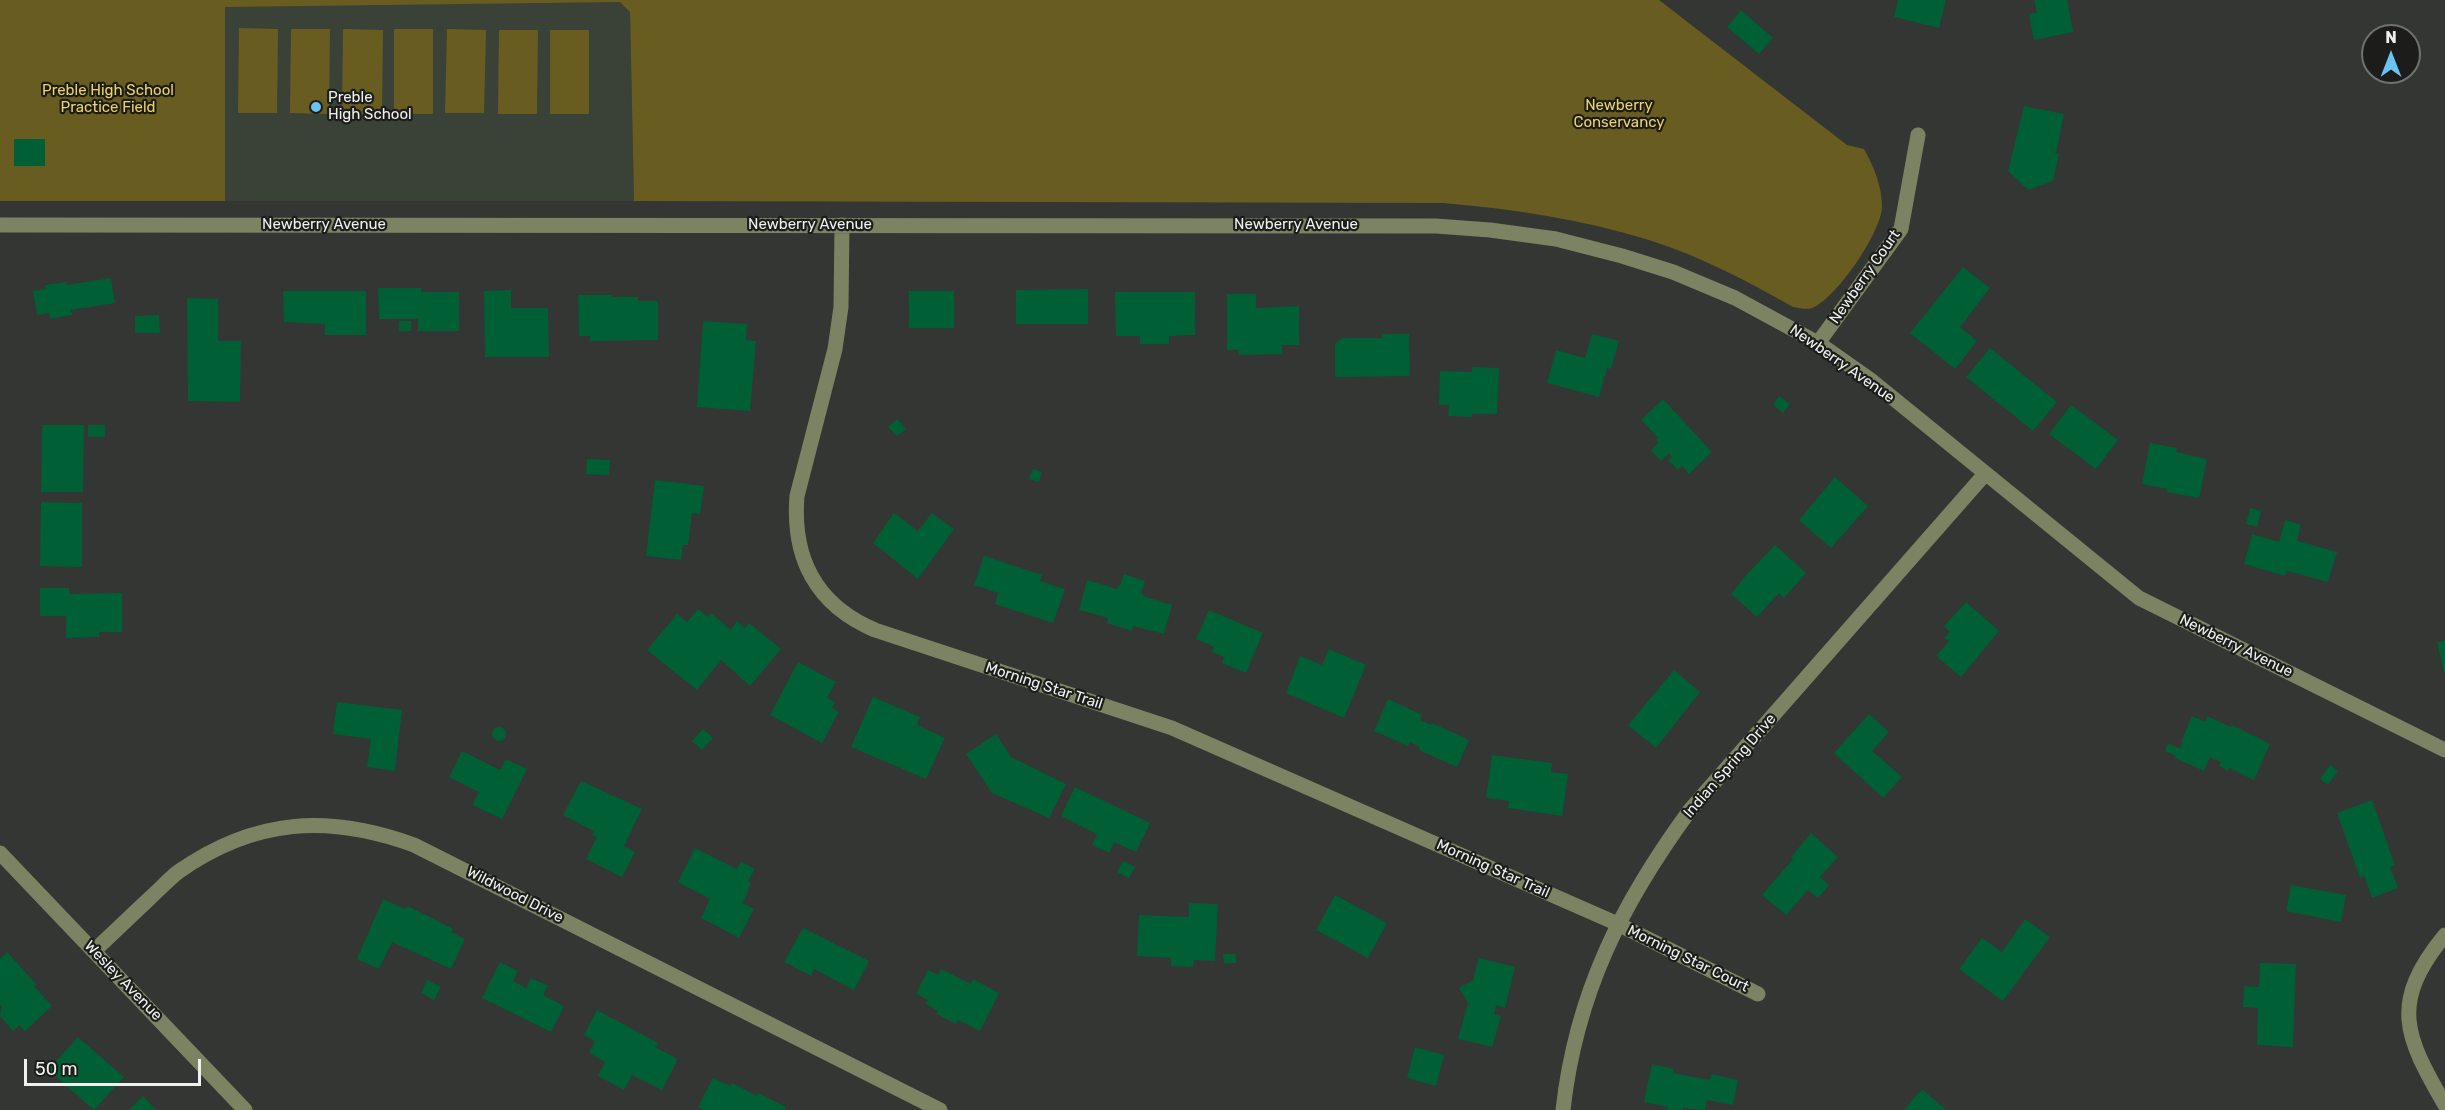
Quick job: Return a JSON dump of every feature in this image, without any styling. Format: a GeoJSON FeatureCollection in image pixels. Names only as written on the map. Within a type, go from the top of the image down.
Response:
{"type":"FeatureCollection","features":[{"type":"Feature","properties":{"kind":"street","name":"Newberry Court"},"geometry":{"type":"LineString","coordinates":[[1818,344],[1901,229],[1918,135]]}},
{"type":"Feature","properties":{"kind":"street","name":"Newberry Avenue"},"geometry":{"type":"LineString","coordinates":[[0,225],[1436,226],[1557,239],[1673,272],[1734,298],[1818,344],[1872,381],[2139,598],[2445,750]]}},
{"type":"Feature","properties":{"kind":"street","name":"Morning Star Trail"},"geometry":{"type":"LineString","coordinates":[[842,225],[841,307],[835,349],[797,496],[795,520],[798,544],[806,567],[818,588],[838,609],[875,630],[1172,728],[1618,924]]}},
{"type":"Feature","properties":{"kind":"street","name":"Indian Spring Drive"},"geometry":{"type":"LineString","coordinates":[[1563,1110],[1579,1025],[1598,968],[1618,924],[1654,859],[1690,810],[1985,474]]}},
{"type":"Feature","properties":{"kind":"street","name":"Wildwood Drive"},"geometry":{"type":"LineString","coordinates":[[94,951],[177,874],[211,852],[269,830],[302,826],[341,826],[361,829],[381,833],[414,845],[940,1110]]}},
{"type":"Feature","properties":{"kind":"street","name":"Wesley Avenue"},"geometry":{"type":"LineString","coordinates":[[0,853],[245,1110]]}},
{"type":"Feature","properties":{"kind":"street","name":"Morning Star Court"},"geometry":{"type":"LineString","coordinates":[[1618,924],[1758,994]]}},
{"type":"Feature","properties":{"kind":"street"},"geometry":{"type":"LineString","coordinates":[[2445,935],[2426,958],[2414,980],[2409,1005],[2409,1028],[2414,1049],[2445,1105]]}},
{"type":"Feature","properties":{"kind":"shaded area","name":"Preble High School"},"geometry":{"type":"Polygon","coordinates":[[[0,0],[618,0],[630,12],[634,201],[0,201],[0,0]]]}},
{"type":"Feature","properties":{"kind":"green space","name":"Newberry Conservancy"},"geometry":{"type":"Polygon","coordinates":[[[0,0],[1659,0],[1847,145],[1864,149],[1877,177],[1882,207],[1874,232],[1856,264],[1822,302],[1805,309],[1793,307],[1723,270],[1649,240],[1598,226],[1547,216],[1443,203],[634,201],[630,12],[620,2],[225,7],[225,201],[0,201],[0,0]]]}},
{"type":"Feature","properties":{"kind":"green space"},"geometry":{"type":"Polygon","coordinates":[[[239,28],[278,29],[277,113],[238,113],[239,28]]]}},
{"type":"Feature","properties":{"kind":"green space"},"geometry":{"type":"Polygon","coordinates":[[[291,29],[330,29],[329,114],[290,113],[291,29]]]}},
{"type":"Feature","properties":{"kind":"green space"},"geometry":{"type":"Polygon","coordinates":[[[343,29],[383,30],[382,114],[342,114],[343,29]]]}},
{"type":"Feature","properties":{"kind":"green space"},"geometry":{"type":"Polygon","coordinates":[[[394,29],[433,29],[433,114],[394,114],[394,29]]]}},
{"type":"Feature","properties":{"kind":"green space"},"geometry":{"type":"Polygon","coordinates":[[[447,29],[486,30],[484,113],[445,113],[447,29]]]}},
{"type":"Feature","properties":{"kind":"green space"},"geometry":{"type":"Polygon","coordinates":[[[499,30],[538,30],[537,114],[498,114],[499,30]]]}},
{"type":"Feature","properties":{"kind":"green space"},"geometry":{"type":"Polygon","coordinates":[[[550,30],[589,30],[589,114],[550,114],[550,30]]]}},
{"type":"Feature","properties":{"kind":"building"},"geometry":{"type":"Polygon","coordinates":[[[1898,0],[1946,0],[1939,28],[1894,17],[1898,0]]]}},
{"type":"Feature","properties":{"kind":"building"},"geometry":{"type":"Polygon","coordinates":[[[2034,0],[2067,0],[2073,32],[2034,40],[2029,14],[2037,13],[2034,0]]]}},
{"type":"Feature","properties":{"kind":"building"},"geometry":{"type":"Polygon","coordinates":[[[1741,10],[1773,38],[1759,54],[1727,27],[1741,10]]]}},
{"type":"Feature","properties":{"kind":"building"},"geometry":{"type":"Polygon","coordinates":[[[2024,106],[2064,114],[2053,181],[2028,190],[2008,171],[2024,106]]]}},
{"type":"Feature","properties":{"kind":"building"},"geometry":{"type":"Polygon","coordinates":[[[14,139],[45,139],[45,166],[14,166],[14,139]]]}},
{"type":"Feature","properties":{"kind":"building"},"geometry":{"type":"Polygon","coordinates":[[[1963,267],[1990,288],[1960,327],[1977,341],[1955,369],[1910,333],[1963,267]]]}},
{"type":"Feature","properties":{"kind":"building"},"geometry":{"type":"Polygon","coordinates":[[[111,278],[115,303],[71,310],[72,315],[50,319],[49,313],[37,315],[33,291],[46,289],[45,285],[66,282],[67,285],[111,278]]]}},
{"type":"Feature","properties":{"kind":"building"},"geometry":{"type":"Polygon","coordinates":[[[378,288],[421,288],[421,292],[459,292],[459,331],[418,331],[418,319],[379,319],[378,288]]]}},
{"type":"Feature","properties":{"kind":"building"},"geometry":{"type":"Polygon","coordinates":[[[1088,289],[1088,324],[1016,324],[1016,290],[1088,289]]]}},
{"type":"Feature","properties":{"kind":"building"},"geometry":{"type":"Polygon","coordinates":[[[511,290],[511,308],[548,308],[549,357],[485,357],[484,291],[511,290]]]}},
{"type":"Feature","properties":{"kind":"building"},"geometry":{"type":"Polygon","coordinates":[[[283,291],[366,291],[366,335],[325,335],[325,324],[284,322],[283,291]]]}},
{"type":"Feature","properties":{"kind":"building"},"geometry":{"type":"Polygon","coordinates":[[[909,291],[954,291],[954,328],[909,328],[909,291]]]}},
{"type":"Feature","properties":{"kind":"building"},"geometry":{"type":"Polygon","coordinates":[[[1115,292],[1195,292],[1195,335],[1169,336],[1169,344],[1140,344],[1140,336],[1116,336],[1115,292]]]}},
{"type":"Feature","properties":{"kind":"building"},"geometry":{"type":"Polygon","coordinates":[[[1227,294],[1256,294],[1256,308],[1299,306],[1299,345],[1282,345],[1282,354],[1239,355],[1238,350],[1227,350],[1227,294]]]}},
{"type":"Feature","properties":{"kind":"building"},"geometry":{"type":"Polygon","coordinates":[[[578,295],[612,295],[612,297],[638,297],[638,301],[658,301],[658,340],[590,341],[590,336],[579,336],[578,295]]]}},
{"type":"Feature","properties":{"kind":"building"},"geometry":{"type":"Polygon","coordinates":[[[187,298],[218,299],[218,341],[241,341],[240,402],[188,401],[187,298]]]}},
{"type":"Feature","properties":{"kind":"building"},"geometry":{"type":"Polygon","coordinates":[[[159,315],[160,333],[135,333],[135,316],[159,315]]]}},
{"type":"Feature","properties":{"kind":"building"},"geometry":{"type":"Polygon","coordinates":[[[399,321],[411,321],[411,331],[399,331],[399,321]]]}},
{"type":"Feature","properties":{"kind":"building"},"geometry":{"type":"Polygon","coordinates":[[[703,321],[747,324],[746,340],[756,341],[750,411],[697,407],[703,321]]]}},
{"type":"Feature","properties":{"kind":"building"},"geometry":{"type":"Polygon","coordinates":[[[1382,334],[1409,334],[1410,376],[1335,377],[1335,344],[1342,338],[1382,338],[1382,334]]]}},
{"type":"Feature","properties":{"kind":"building"},"geometry":{"type":"Polygon","coordinates":[[[1592,334],[1619,341],[1611,369],[1607,368],[1599,397],[1547,383],[1556,350],[1585,358],[1592,334]]]}},
{"type":"Feature","properties":{"kind":"building"},"geometry":{"type":"Polygon","coordinates":[[[1990,348],[2057,402],[2033,431],[1966,377],[1990,348]]]}},
{"type":"Feature","properties":{"kind":"building"},"geometry":{"type":"Polygon","coordinates":[[[1472,367],[1499,368],[1497,414],[1472,414],[1472,417],[1448,416],[1449,405],[1439,405],[1440,371],[1472,372],[1472,367]]]}},
{"type":"Feature","properties":{"kind":"building"},"geometry":{"type":"Polygon","coordinates":[[[1779,396],[1790,404],[1783,413],[1773,405],[1779,396]]]}},
{"type":"Feature","properties":{"kind":"building"},"geometry":{"type":"Polygon","coordinates":[[[1663,399],[1712,452],[1689,474],[1682,466],[1678,470],[1668,460],[1672,457],[1669,453],[1661,461],[1651,450],[1659,443],[1656,440],[1658,438],[1641,420],[1663,399]]]}},
{"type":"Feature","properties":{"kind":"building"},"geometry":{"type":"Polygon","coordinates":[[[2071,405],[2118,440],[2096,469],[2049,434],[2071,405]]]}},
{"type":"Feature","properties":{"kind":"building"},"geometry":{"type":"Polygon","coordinates":[[[897,419],[906,429],[897,436],[888,427],[897,419]]]}},
{"type":"Feature","properties":{"kind":"building"},"geometry":{"type":"Polygon","coordinates":[[[42,425],[84,425],[83,492],[41,492],[42,425]]]}},
{"type":"Feature","properties":{"kind":"building"},"geometry":{"type":"Polygon","coordinates":[[[88,425],[105,425],[105,437],[88,437],[88,425]]]}},
{"type":"Feature","properties":{"kind":"building"},"geometry":{"type":"Polygon","coordinates":[[[2150,443],[2177,448],[2176,452],[2207,459],[2199,498],[2166,492],[2167,489],[2142,484],[2150,443]]]}},
{"type":"Feature","properties":{"kind":"building"},"geometry":{"type":"Polygon","coordinates":[[[587,459],[610,460],[609,475],[586,474],[587,459]]]}},
{"type":"Feature","properties":{"kind":"building"},"geometry":{"type":"Polygon","coordinates":[[[1033,469],[1042,472],[1039,482],[1029,479],[1033,469]]]}},
{"type":"Feature","properties":{"kind":"building"},"geometry":{"type":"Polygon","coordinates":[[[1835,477],[1868,506],[1831,548],[1799,520],[1835,477]]]}},
{"type":"Feature","properties":{"kind":"building"},"geometry":{"type":"Polygon","coordinates":[[[655,480],[704,486],[700,514],[692,513],[688,545],[683,545],[681,560],[646,556],[655,480]]]}},
{"type":"Feature","properties":{"kind":"building"},"geometry":{"type":"Polygon","coordinates":[[[41,502],[82,503],[82,567],[40,566],[41,502]]]}},
{"type":"Feature","properties":{"kind":"building"},"geometry":{"type":"Polygon","coordinates":[[[2250,508],[2261,511],[2257,527],[2246,524],[2250,508]]]}},
{"type":"Feature","properties":{"kind":"building"},"geometry":{"type":"Polygon","coordinates":[[[894,513],[918,531],[932,513],[954,529],[918,579],[873,543],[894,513]]]}},
{"type":"Feature","properties":{"kind":"building"},"geometry":{"type":"Polygon","coordinates":[[[2285,520],[2301,525],[2297,541],[2337,552],[2328,582],[2287,571],[2285,576],[2244,564],[2252,534],[2279,542],[2285,520]]]}},
{"type":"Feature","properties":{"kind":"building"},"geometry":{"type":"Polygon","coordinates":[[[1775,545],[1806,573],[1784,598],[1779,593],[1757,617],[1731,594],[1775,545]]]}},
{"type":"Feature","properties":{"kind":"building"},"geometry":{"type":"Polygon","coordinates":[[[984,556],[1042,575],[1040,581],[1065,589],[1053,623],[995,604],[998,593],[974,585],[984,556]]]}},
{"type":"Feature","properties":{"kind":"building"},"geometry":{"type":"Polygon","coordinates":[[[1124,574],[1145,581],[1141,593],[1143,596],[1172,605],[1164,634],[1133,626],[1132,631],[1107,623],[1108,618],[1079,610],[1087,580],[1117,589],[1124,574]]]}},
{"type":"Feature","properties":{"kind":"building"},"geometry":{"type":"Polygon","coordinates":[[[40,588],[69,588],[69,594],[122,593],[122,632],[99,632],[99,637],[66,638],[66,616],[40,616],[40,588]]]}},
{"type":"Feature","properties":{"kind":"building"},"geometry":{"type":"Polygon","coordinates":[[[1966,602],[1999,631],[1961,677],[1936,656],[1949,641],[1944,638],[1950,632],[1944,626],[1966,602]]]}},
{"type":"Feature","properties":{"kind":"building"},"geometry":{"type":"Polygon","coordinates":[[[698,609],[708,617],[711,613],[731,630],[737,621],[745,628],[749,623],[781,649],[750,686],[721,660],[697,690],[647,650],[677,614],[687,622],[698,609]]]}},
{"type":"Feature","properties":{"kind":"building"},"geometry":{"type":"Polygon","coordinates":[[[1209,610],[1263,633],[1246,673],[1222,663],[1224,657],[1212,652],[1214,647],[1196,639],[1209,610]]]}},
{"type":"Feature","properties":{"kind":"building"},"geometry":{"type":"Polygon","coordinates":[[[2445,641],[2445,672],[2444,673],[2437,642],[2445,641]]]}},
{"type":"Feature","properties":{"kind":"building"},"geometry":{"type":"Polygon","coordinates":[[[1329,649],[1366,665],[1344,718],[1286,693],[1300,656],[1322,665],[1329,649]]]}},
{"type":"Feature","properties":{"kind":"building"},"geometry":{"type":"Polygon","coordinates":[[[798,662],[836,682],[827,698],[835,702],[832,708],[839,712],[822,743],[770,715],[798,662]]]}},
{"type":"Feature","properties":{"kind":"building"},"geometry":{"type":"Polygon","coordinates":[[[1674,670],[1700,692],[1656,748],[1628,725],[1674,670]]]}},
{"type":"Feature","properties":{"kind":"building"},"geometry":{"type":"Polygon","coordinates":[[[873,697],[920,717],[917,725],[945,738],[926,779],[851,747],[873,697]]]}},
{"type":"Feature","properties":{"kind":"building"},"geometry":{"type":"Polygon","coordinates":[[[1388,699],[1422,715],[1420,720],[1469,740],[1457,767],[1419,750],[1420,747],[1410,742],[1408,746],[1374,731],[1388,699]]]}},
{"type":"Feature","properties":{"kind":"building"},"geometry":{"type":"Polygon","coordinates":[[[337,702],[402,710],[395,771],[367,767],[371,739],[333,734],[337,702]]]}},
{"type":"Feature","properties":{"kind":"building"},"geometry":{"type":"Polygon","coordinates":[[[1869,714],[1889,732],[1872,751],[1902,777],[1883,798],[1834,753],[1869,714]]]}},
{"type":"Feature","properties":{"kind":"building"},"geometry":{"type":"Polygon","coordinates":[[[2192,716],[2205,722],[2207,716],[2231,727],[2232,725],[2270,744],[2254,780],[2229,768],[2228,771],[2219,766],[2221,762],[2210,757],[2204,771],[2165,751],[2168,744],[2180,748],[2192,716]]]}},
{"type":"Feature","properties":{"kind":"building"},"geometry":{"type":"Polygon","coordinates":[[[496,727],[502,727],[506,734],[502,741],[496,741],[492,737],[492,731],[496,727]]]}},
{"type":"Feature","properties":{"kind":"building"},"geometry":{"type":"Polygon","coordinates":[[[703,729],[713,738],[702,750],[692,741],[703,729]]]}},
{"type":"Feature","properties":{"kind":"building"},"geometry":{"type":"Polygon","coordinates":[[[996,734],[1011,757],[1066,784],[1049,818],[992,793],[966,754],[996,734]]]}},
{"type":"Feature","properties":{"kind":"building"},"geometry":{"type":"Polygon","coordinates":[[[462,751],[500,770],[506,759],[527,769],[502,819],[472,805],[479,792],[449,777],[462,751]]]}},
{"type":"Feature","properties":{"kind":"building"},"geometry":{"type":"Polygon","coordinates":[[[1492,755],[1552,763],[1551,772],[1568,774],[1562,816],[1508,808],[1509,801],[1486,798],[1492,755]]]}},
{"type":"Feature","properties":{"kind":"building"},"geometry":{"type":"Polygon","coordinates":[[[2330,765],[2338,771],[2328,785],[2320,779],[2330,765]]]}},
{"type":"Feature","properties":{"kind":"building"},"geometry":{"type":"Polygon","coordinates":[[[581,781],[642,809],[624,846],[635,852],[622,877],[586,859],[597,837],[592,835],[594,831],[563,815],[581,781]]]}},
{"type":"Feature","properties":{"kind":"building"},"geometry":{"type":"Polygon","coordinates":[[[1075,787],[1150,823],[1136,852],[1114,842],[1109,853],[1092,845],[1097,834],[1061,816],[1075,787]]]}},
{"type":"Feature","properties":{"kind":"building"},"geometry":{"type":"Polygon","coordinates":[[[2372,800],[2395,865],[2390,867],[2398,888],[2372,898],[2364,876],[2360,878],[2337,813],[2372,800]]]}},
{"type":"Feature","properties":{"kind":"building"},"geometry":{"type":"Polygon","coordinates":[[[1811,833],[1838,857],[1820,877],[1829,885],[1818,898],[1808,890],[1786,915],[1762,895],[1793,859],[1791,857],[1811,833]]]}},
{"type":"Feature","properties":{"kind":"building"},"geometry":{"type":"Polygon","coordinates":[[[695,848],[737,869],[741,862],[755,869],[748,881],[751,883],[743,903],[754,909],[739,938],[701,918],[710,899],[678,882],[695,848]]]}},
{"type":"Feature","properties":{"kind":"building"},"geometry":{"type":"Polygon","coordinates":[[[1123,861],[1135,867],[1129,878],[1117,872],[1123,861]]]}},
{"type":"Feature","properties":{"kind":"building"},"geometry":{"type":"Polygon","coordinates":[[[2291,885],[2346,895],[2341,922],[2286,911],[2291,885]]]}},
{"type":"Feature","properties":{"kind":"building"},"geometry":{"type":"Polygon","coordinates":[[[1335,895],[1387,923],[1368,958],[1316,930],[1335,895]]]}},
{"type":"Feature","properties":{"kind":"building"},"geometry":{"type":"Polygon","coordinates":[[[383,899],[405,909],[407,906],[432,918],[453,929],[451,932],[465,939],[451,969],[392,942],[379,969],[357,959],[383,899]]]}},
{"type":"Feature","properties":{"kind":"building"},"geometry":{"type":"Polygon","coordinates":[[[1189,903],[1218,904],[1215,961],[1194,960],[1193,967],[1171,966],[1171,958],[1137,956],[1139,915],[1189,917],[1189,903]]]}},
{"type":"Feature","properties":{"kind":"building"},"geometry":{"type":"Polygon","coordinates":[[[2025,919],[2050,937],[2003,1001],[1959,969],[1982,938],[2002,952],[2025,919]]]}},
{"type":"Feature","properties":{"kind":"building"},"geometry":{"type":"Polygon","coordinates":[[[803,928],[869,961],[854,990],[814,969],[811,976],[784,962],[803,928]]]}},
{"type":"Feature","properties":{"kind":"building"},"geometry":{"type":"Polygon","coordinates":[[[7,952],[52,1006],[25,1031],[19,1025],[13,1031],[0,1016],[2,1007],[0,1005],[0,959],[7,952]]]}},
{"type":"Feature","properties":{"kind":"building"},"geometry":{"type":"Polygon","coordinates":[[[1223,954],[1236,954],[1236,963],[1224,963],[1223,954]]]}},
{"type":"Feature","properties":{"kind":"building"},"geometry":{"type":"Polygon","coordinates":[[[1479,958],[1515,967],[1505,1008],[1496,1005],[1494,1014],[1501,1016],[1492,1047],[1458,1039],[1468,1003],[1459,988],[1473,980],[1479,958]]]}},
{"type":"Feature","properties":{"kind":"building"},"geometry":{"type":"Polygon","coordinates":[[[500,962],[518,971],[513,981],[526,988],[531,978],[548,986],[543,995],[564,1006],[551,1032],[482,998],[500,962]]]}},
{"type":"Feature","properties":{"kind":"building"},"geometry":{"type":"Polygon","coordinates":[[[2260,963],[2296,964],[2293,1047],[2257,1045],[2258,1008],[2243,1007],[2244,986],[2259,987],[2260,963]]]}},
{"type":"Feature","properties":{"kind":"building"},"geometry":{"type":"Polygon","coordinates":[[[941,969],[971,984],[973,979],[999,993],[980,1031],[958,1020],[956,1024],[937,1014],[938,1011],[926,1004],[928,1000],[916,994],[928,970],[938,975],[941,969]]]}},
{"type":"Feature","properties":{"kind":"building"},"geometry":{"type":"Polygon","coordinates":[[[427,980],[441,987],[434,1000],[421,993],[427,980]]]}},
{"type":"Feature","properties":{"kind":"building"},"geometry":{"type":"Polygon","coordinates":[[[597,1010],[658,1043],[655,1047],[678,1059],[662,1090],[632,1075],[624,1090],[598,1076],[605,1062],[589,1053],[595,1041],[584,1035],[597,1010]]]}},
{"type":"Feature","properties":{"kind":"building"},"geometry":{"type":"Polygon","coordinates":[[[78,1037],[124,1077],[94,1110],[48,1070],[78,1037]]]}},
{"type":"Feature","properties":{"kind":"building"},"geometry":{"type":"Polygon","coordinates":[[[1415,1047],[1444,1055],[1436,1086],[1407,1078],[1415,1047]]]}},
{"type":"Feature","properties":{"kind":"building"},"geometry":{"type":"Polygon","coordinates":[[[1652,1064],[1674,1069],[1673,1073],[1710,1080],[1711,1074],[1738,1080],[1733,1105],[1707,1100],[1705,1110],[1683,1108],[1683,1110],[1667,1110],[1668,1107],[1644,1102],[1652,1064]]]}},
{"type":"Feature","properties":{"kind":"building"},"geometry":{"type":"Polygon","coordinates":[[[713,1078],[730,1086],[732,1083],[757,1096],[758,1093],[786,1107],[785,1110],[703,1110],[698,1107],[713,1078]]]}},
{"type":"Feature","properties":{"kind":"building"},"geometry":{"type":"Polygon","coordinates":[[[1922,1089],[1946,1110],[1904,1110],[1922,1089]]]}},
{"type":"Feature","properties":{"kind":"building"},"geometry":{"type":"Polygon","coordinates":[[[143,1096],[156,1110],[129,1110],[143,1096]]]}},
{"type":"Feature","properties":{"kind":"place","name":"Preble High School"},"geometry":{"type":"Point","coordinates":[316,107]}},
{"type":"Feature","properties":{"kind":"park label","name":"Preble High School Practice Field"},"geometry":{"type":"Point","coordinates":[108,100]}}]}
